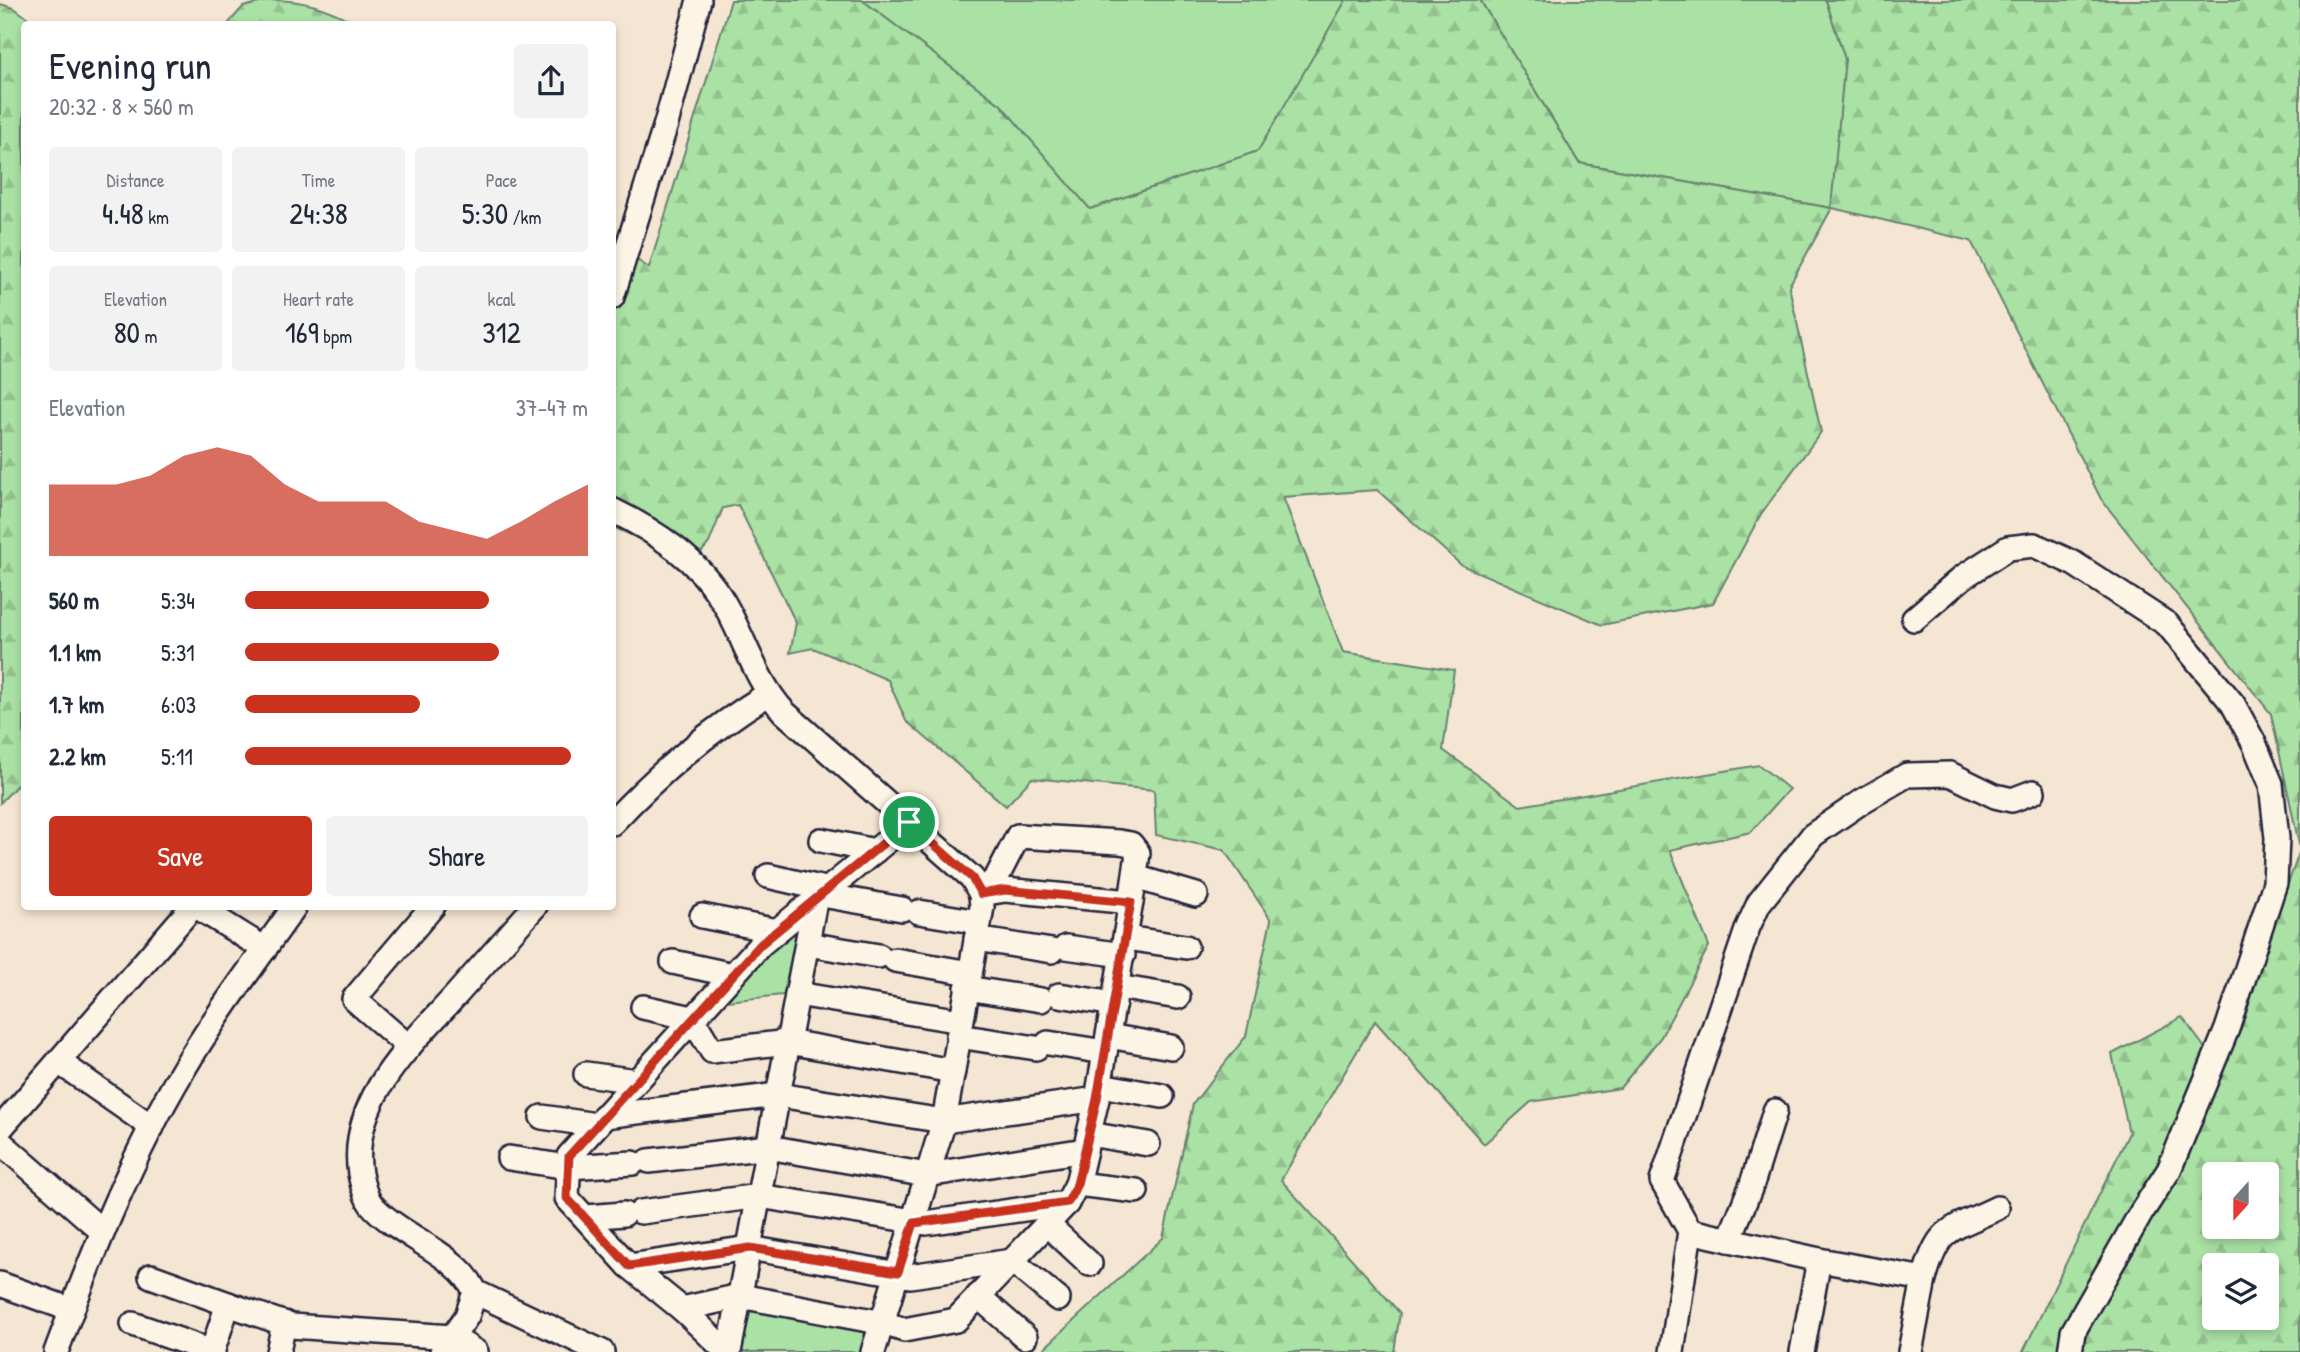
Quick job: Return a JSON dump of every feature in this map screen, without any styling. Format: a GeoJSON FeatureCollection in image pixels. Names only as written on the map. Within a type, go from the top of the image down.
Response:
{"type":"FeatureCollection","features":[{"type":"Feature","properties":{"kind":"street"},"geometry":{"type":"LineString","coordinates":[[616,284],[666,124],[699,0]]}},
{"type":"Feature","properties":{"kind":"street"},"geometry":{"type":"LineString","coordinates":[[616,512],[673,543],[702,573],[723,602],[768,694],[972,878],[981,894],[978,931],[944,1121],[873,1352]]}},
{"type":"Feature","properties":{"kind":"street"},"geometry":{"type":"LineString","coordinates":[[1914,619],[1963,577],[2008,548],[2034,545],[2073,563],[2167,624],[2232,704],[2254,743],[2271,784],[2277,838],[2275,883],[2231,1017],[2169,1170],[2073,1332],[2070,1352]]}},
{"type":"Feature","properties":{"kind":"street"},"geometry":{"type":"LineString","coordinates":[[616,817],[680,754],[718,725],[768,694]]}},
{"type":"Feature","properties":{"kind":"street"},"geometry":{"type":"LineString","coordinates":[[1672,1352],[1690,1231],[1662,1181],[1759,903],[1813,835],[1907,775],[1950,774],[1995,796],[2012,800],[2034,792]]}},
{"type":"Feature","properties":{"kind":"street"},"geometry":{"type":"LineString","coordinates":[[728,1352],[682,1309],[629,1266],[567,1198],[569,1156],[692,1018],[777,931],[909,822]]}},
{"type":"Feature","properties":{"kind":"street"},"geometry":{"type":"LineString","coordinates":[[682,1309],[740,1296],[884,1322],[904,1330],[956,1320],[1047,1224],[1072,1193],[1098,1092],[1138,853],[1131,844],[1018,836],[997,877],[981,894]]}},
{"type":"Feature","properties":{"kind":"street"},"geometry":{"type":"LineString","coordinates":[[821,840],[875,851]]}},
{"type":"Feature","properties":{"kind":"street"},"geometry":{"type":"LineString","coordinates":[[768,876],[822,895],[911,910],[978,931],[1059,949],[1186,947]]}},
{"type":"Feature","properties":{"kind":"street"},"geometry":{"type":"LineString","coordinates":[[1135,877],[1196,895]]}},
{"type":"Feature","properties":{"kind":"street"},"geometry":{"type":"LineString","coordinates":[[981,894],[1005,890],[1131,902]]}},
{"type":"Feature","properties":{"kind":"street"},"geometry":{"type":"LineString","coordinates":[[728,1352],[807,944],[822,895]]}},
{"type":"Feature","properties":{"kind":"street"},"geometry":{"type":"LineString","coordinates":[[0,1129],[192,910]]}},
{"type":"Feature","properties":{"kind":"street"},"geometry":{"type":"LineString","coordinates":[[202,910],[265,949]]}},
{"type":"Feature","properties":{"kind":"street"},"geometry":{"type":"LineString","coordinates":[[55,1352],[102,1231],[152,1127],[184,1069],[292,910]]}},
{"type":"Feature","properties":{"kind":"street"},"geometry":{"type":"LineString","coordinates":[[409,1047],[354,999],[430,910]]}},
{"type":"Feature","properties":{"kind":"street"},"geometry":{"type":"LineString","coordinates":[[524,910],[383,1082],[366,1113],[359,1137],[362,1181],[368,1201],[385,1219],[460,1269],[475,1292],[602,1352]]}},
{"type":"Feature","properties":{"kind":"street"},"geometry":{"type":"LineString","coordinates":[[702,916],[777,931]]}},
{"type":"Feature","properties":{"kind":"street"},"geometry":{"type":"LineString","coordinates":[[807,944],[887,958],[968,981],[1050,997],[1178,997]]}},
{"type":"Feature","properties":{"kind":"street"},"geometry":{"type":"LineString","coordinates":[[673,962],[733,975]]}},
{"type":"Feature","properties":{"kind":"street"},"geometry":{"type":"LineString","coordinates":[[797,994],[1042,1045],[1171,1047]]}},
{"type":"Feature","properties":{"kind":"street"},"geometry":{"type":"LineString","coordinates":[[643,1007],[692,1018],[712,1051],[788,1042],[953,1071]]}},
{"type":"Feature","properties":{"kind":"street"},"geometry":{"type":"LineString","coordinates":[[59,1062],[152,1127]]}},
{"type":"Feature","properties":{"kind":"street"},"geometry":{"type":"LineString","coordinates":[[586,1074],[636,1081]]}},
{"type":"Feature","properties":{"kind":"street"},"geometry":{"type":"LineString","coordinates":[[542,1117],[600,1120],[778,1095],[944,1121],[1098,1092],[1162,1096]]}},
{"type":"Feature","properties":{"kind":"street"},"geometry":{"type":"LineString","coordinates":[[1729,1240],[1752,1184],[1775,1111]]}},
{"type":"Feature","properties":{"kind":"street"},"geometry":{"type":"LineString","coordinates":[[0,1142],[102,1231]]}},
{"type":"Feature","properties":{"kind":"street"},"geometry":{"type":"LineString","coordinates":[[509,1158],[568,1167],[641,1162],[768,1147],[928,1175],[1087,1142],[1148,1144]]}},
{"type":"Feature","properties":{"kind":"street"},"geometry":{"type":"LineString","coordinates":[[586,1217],[759,1196],[914,1223],[1072,1193],[1136,1191]]}},
{"type":"Feature","properties":{"kind":"street"},"geometry":{"type":"LineString","coordinates":[[1910,1352],[1933,1247],[1944,1234],[1997,1208]]}},
{"type":"Feature","properties":{"kind":"street"},"geometry":{"type":"LineString","coordinates":[[1047,1224],[1090,1265]]}},
{"type":"Feature","properties":{"kind":"street"},"geometry":{"type":"LineString","coordinates":[[1690,1231],[1819,1260],[1924,1279]]}},
{"type":"Feature","properties":{"kind":"street"},"geometry":{"type":"LineString","coordinates":[[629,1266],[750,1248],[910,1276],[1012,1261],[1058,1299]]}},
{"type":"Feature","properties":{"kind":"street"},"geometry":{"type":"LineString","coordinates":[[1802,1352],[1819,1260]]}},
{"type":"Feature","properties":{"kind":"street"},"geometry":{"type":"LineString","coordinates":[[151,1276],[284,1323],[447,1345],[476,1352]]}},
{"type":"Feature","properties":{"kind":"street"},"geometry":{"type":"LineString","coordinates":[[0,1283],[72,1310]]}},
{"type":"Feature","properties":{"kind":"street"},"geometry":{"type":"LineString","coordinates":[[447,1345],[467,1315],[475,1292]]}},
{"type":"Feature","properties":{"kind":"street"},"geometry":{"type":"LineString","coordinates":[[978,1296],[1024,1337]]}},
{"type":"Feature","properties":{"kind":"street"},"geometry":{"type":"LineString","coordinates":[[133,1324],[212,1352],[228,1304]]}},
{"type":"Feature","properties":{"kind":"street"},"geometry":{"type":"LineString","coordinates":[[278,1352],[284,1323]]}},
{"type":"Feature","properties":{"kind":"green space"},"geometry":{"type":"Polygon","coordinates":[[[271,0],[295,2],[316,6],[351,21],[231,21],[243,7],[271,0]]]}},
{"type":"Feature","properties":{"kind":"green space"},"geometry":{"type":"Polygon","coordinates":[[[731,0],[862,0],[1001,105],[1090,209],[1258,151],[1346,0],[1480,0],[1579,163],[1831,208],[1845,59],[1826,0],[2300,0],[2300,849],[2271,714],[2101,499],[1971,241],[1832,208],[1789,286],[1821,432],[1761,514],[1713,603],[1602,625],[1461,565],[1377,490],[1283,497],[1343,652],[1454,670],[1443,750],[1520,806],[1759,765],[1789,789],[1751,832],[1670,850],[1709,946],[1661,1037],[1620,1088],[1531,1102],[1484,1144],[1375,1021],[1281,1180],[1400,1313],[1394,1352],[1040,1352],[1163,1238],[1193,1104],[1246,1036],[1271,920],[1224,850],[1156,835],[1154,790],[1032,778],[1006,806],[906,721],[888,680],[813,648],[790,653],[796,623],[738,505],[723,508],[709,543],[699,555],[682,558],[616,528],[616,246],[649,268],[731,0]]]}},
{"type":"Feature","properties":{"kind":"green space"},"geometry":{"type":"Polygon","coordinates":[[[862,0],[1346,0],[1347,3],[1258,151],[1090,210],[1001,105],[862,0]]]}},
{"type":"Feature","properties":{"kind":"green space"},"geometry":{"type":"Polygon","coordinates":[[[1480,0],[1826,0],[1845,59],[1832,208],[1579,163],[1480,0]]]}},
{"type":"Feature","properties":{"kind":"green space"},"geometry":{"type":"Polygon","coordinates":[[[0,4],[14,8],[32,21],[21,21],[21,781],[0,803],[0,4]]]}},
{"type":"Feature","properties":{"kind":"green space"},"geometry":{"type":"Polygon","coordinates":[[[2300,850],[2300,1352],[2023,1352],[2129,1133],[2112,1054],[2182,1017],[2222,1071],[2300,850]]]}},
{"type":"Feature","properties":{"kind":"green space"},"geometry":{"type":"Polygon","coordinates":[[[796,922],[806,925],[792,994],[718,1002],[796,922]]]}},
{"type":"Feature","properties":{"kind":"green space"},"geometry":{"type":"Polygon","coordinates":[[[746,1304],[872,1325],[863,1352],[740,1352],[746,1304]]]}},
{"type":"Feature","properties":{"kind":"route"},"geometry":{"type":"LineString","coordinates":[[909,822],[972,878],[981,894],[1005,890],[1131,902],[1097,1099],[1077,1184],[1068,1202],[914,1223],[898,1272],[750,1248],[629,1266],[567,1198],[569,1156],[761,944],[909,822]]}}]}
